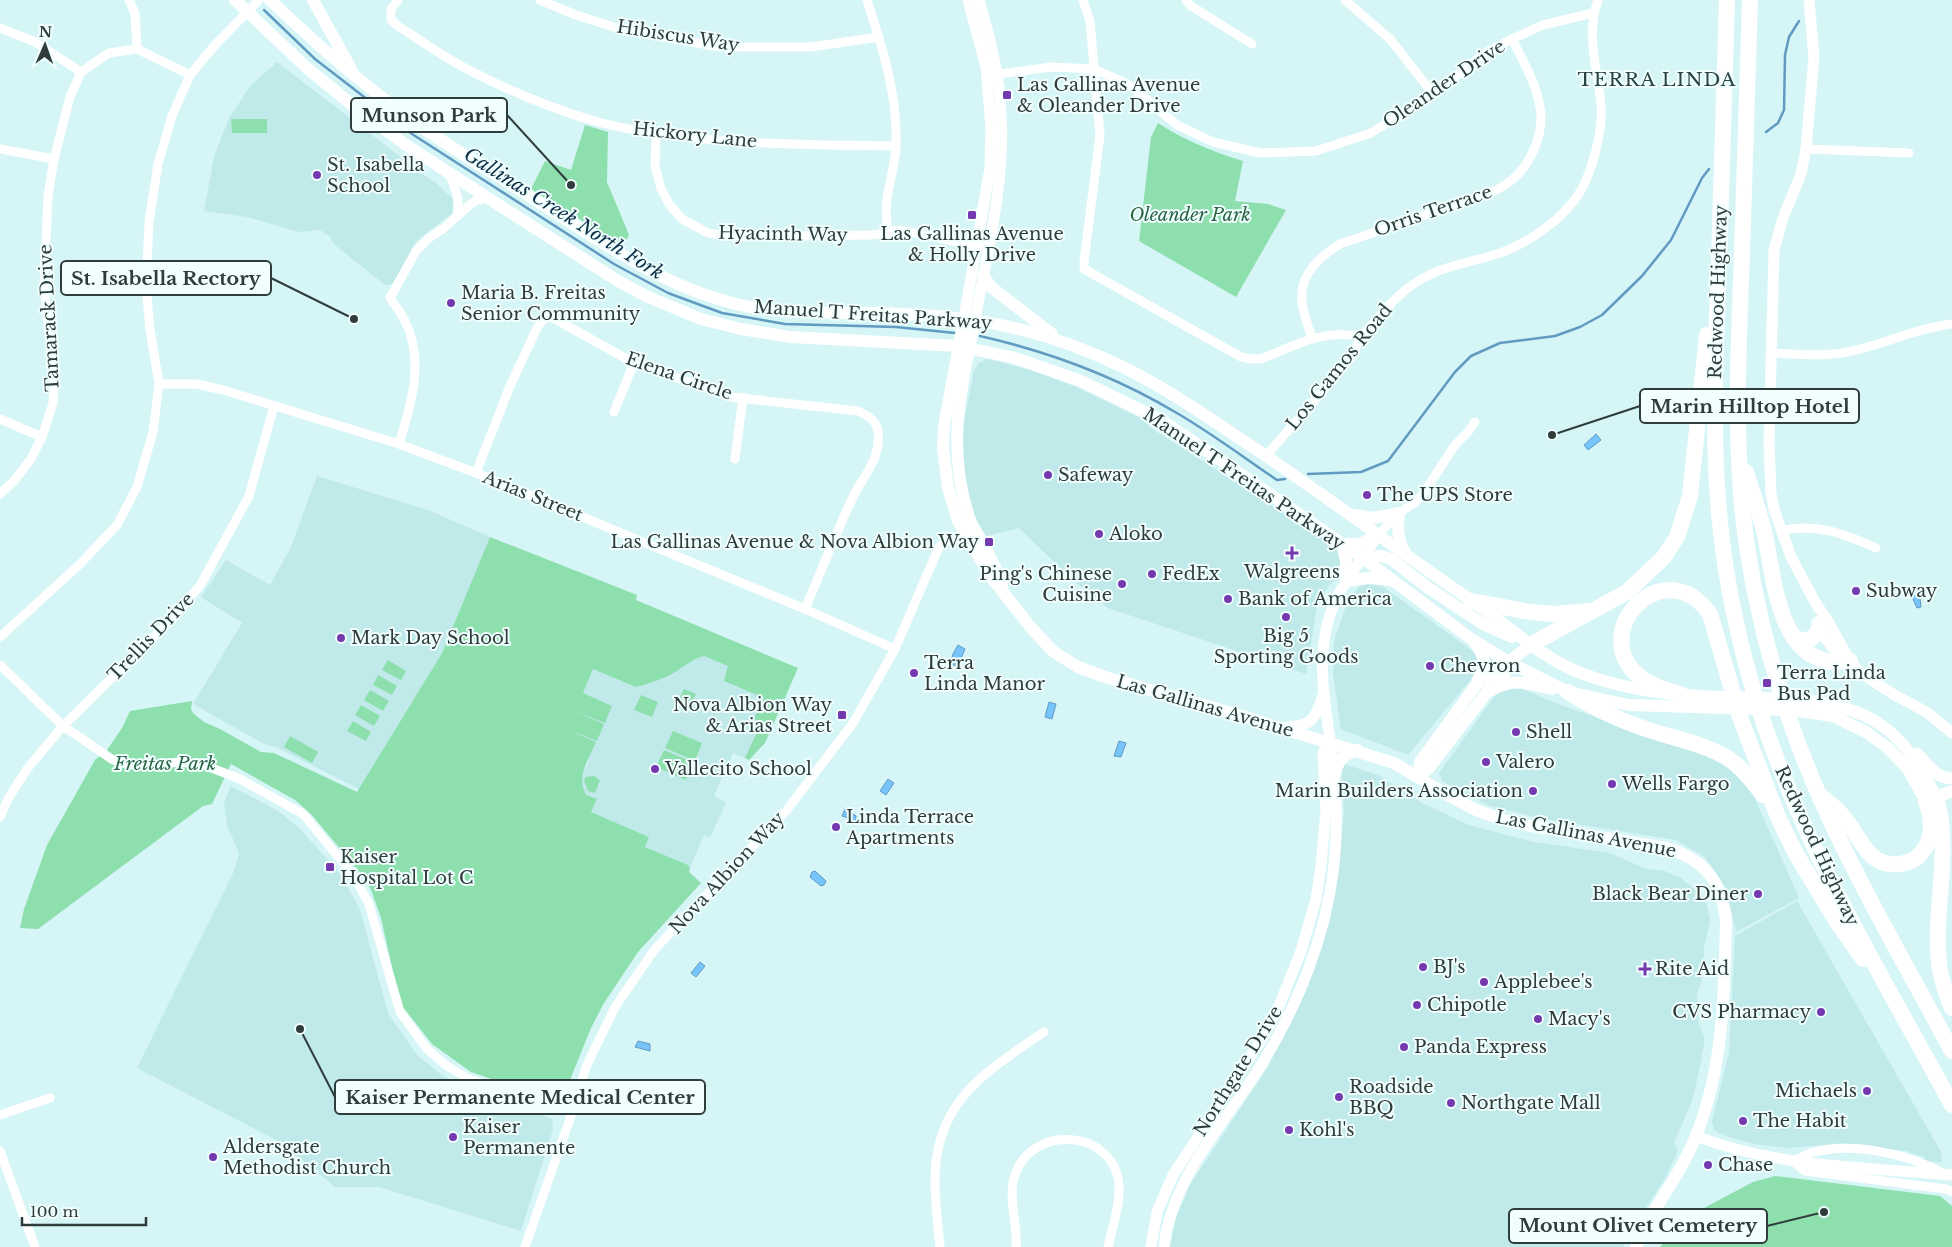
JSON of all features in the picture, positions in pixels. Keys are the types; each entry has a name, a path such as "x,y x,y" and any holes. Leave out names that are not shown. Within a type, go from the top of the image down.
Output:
{"highway":[{"name":"Redwood Highway","path":"1727,0 1714,398 1717,485 1726,571 1740,640 1764,724 1795,805 1832,884 1952,1105"},
{"name":"Redwood Highway","path":"1750,0 1738,371 1738,447 1745,532 1762,624 1785,706 1816,791 1855,870 1952,1051"},
{"path":"1748,75 1762,0"},
{"path":"1530,645 1622,596 1646,576 1664,557 1683,522 1692,483 1698,412 1719,234"},
{"path":"1738,447 1764,530 1783,616 1794,638 1802,648 1813,656 1831,662 1850,661"},
{"path":"1682,695 1654,685 1639,677 1630,666 1622,648 1622,636 1628,615 1641,600 1658,592 1674,590 1691,596 1704,605 1710,614 1740,717 1778,818 1796,854 1837,922 1907,1022"},
{"path":"1471,601 1545,613 1593,611"},
{"path":"1794,638 1801,640 1812,639 1818,634 1819,624"},
{"path":"1568,692 1596,709 1642,728 1703,746 1730,759 1750,777 1778,818"},
{"path":"1816,791 1843,816 1867,853 1876,859 1891,864 1914,860 1926,847 1930,839 1932,826 1931,799"},
{"path":"1931,799 1942,816 1946,843 1938,956 1942,982 1952,1008"}],"main road":[{"name":"Manuel T Freitas Parkway","path":"235,0 307,68 362,113 449,173 640,293 701,319 741,330 790,337 967,333 1007,325 1060,340 1126,369 1171,393 1301,480 1530,645 1571,670 1638,690 1682,695 1718,702"},
{"name":"Manuel T Freitas Parkway","path":"270,0 324,50 420,126 656,276 707,296 747,306 793,313 901,314 967,333 1015,358 1051,369 1118,398 1163,421 1363,558 1470,638 1509,662 1568,692 1629,705 1795,700 1823,708 1858,727 1888,748 1907,768 1931,799"},
{"path":"312,0 355,76"},
{"path":"983,275 991,287 1060,340"},
{"name":"Las Gallinas Avenue","path":"967,333 956,447 958,475 969,519 969,531"},
{"name":"Las Gallinas Avenue","path":"967,333 947,408 943,448 948,488 958,521 969,531 996,568 1004,593 1032,629 1054,652 1078,667 1108,678 1358,750 1394,763 1458,801 1503,820 1667,848 1684,853 1701,864 1713,877 1725,906 1726,921 1723,1015 1714,1080 1696,1136 1673,1183 1643,1231"},
{"path":"943,448 956,447"},
{"path":"1350,515 1374,518 1399,514 1398,534 1406,555"},
{"path":"1378,535 1360,544 1342,544 1346,561 1346,582 1368,578 1391,580"},
{"path":"1363,558 1381,556 1391,559 1427,587 1483,624 1530,645 1509,662 1495,666 1476,684"},
{"path":"1418,776 1420,762 1483,672 1485,662 1482,653 1470,638"},
{"path":"1418,776 1429,768 1505,672 1509,662"},
{"path":"1488,692 1506,683 1513,682 1568,692"},
{"name":"Manuel T Freitas Parkway","path":"1823,708 1845,708 1861,714 1877,722 1899,740 1921,770 1931,799"},
{"path":"1899,740 1937,774 1944,778 1952,778"},
{"path":"1334,773 1346,754 1358,750"},
{"path":"1931,799 1952,790"},
{"path":"1629,1247 1632,1240 1643,1231"},
{"path":"1636,1247 1643,1231"}],"street":[{"path":"129,0 135,13 137,49"},
{"path":"0,637 79,564 117,525 137,487 153,432 159,384 150,329 146,286 149,222 158,164 172,116 190,75 215,44 259,0"},
{"name":"Hickory Lane","path":"398,0 391,9 391,20 465,68 546,105 601,123 656,135 774,143 896,146"},
{"name":"Hibiscus Way","path":"540,0 576,15 623,30 720,47 811,47 879,37"},
{"path":"867,0 879,37 892,91 896,146 885,209 889,232"},
{"name":"Las Gallinas Avenue","path":"968,0 992,75"},
{"name":"Las Gallinas Avenue","path":"967,333 983,275 983,248 990,168 992,75 979,0"},
{"path":"1083,0 1090,21 1100,135 1084,269 1241,356 1251,359 1261,359 1328,334 1345,334 1360,338"},
{"path":"1186,0 1191,6 1252,44"},
{"path":"1345,0 1392,40 1433,94"},
{"name":"Los Gamos Road","path":"1266,456 1352,357 1360,338 1389,304 1406,288 1430,275 1455,265 1501,253 1531,238 1555,220 1580,192 1595,156 1600,131 1601,105 1592,47 1593,13 1598,0"},
{"path":"1809,0 1814,57 1806,149 1801,174 1782,218 1774,250 1768,444 1771,493 1774,509 1791,557 1850,661 1862,674 1928,713 1952,733"},
{"name":"Oleander Drive","path":"992,75 1052,67 1094,69 1128,84 1177,125 1213,142 1260,153 1316,151 1371,133 1433,94 1485,53 1512,39 1543,26 1593,13"},
{"path":"0,28 35,42 81,72 109,53 137,49 190,75"},
{"name":"Orris Terrace","path":"1312,340 1302,302 1303,287 1308,273 1324,254 1340,244 1487,194 1505,185 1518,174 1533,152 1541,109 1532,81 1512,39"},
{"name":"Tamarack Drive","path":"0,494 14,481 31,459 42,437 52,403 54,380 44,286 48,205 54,159 70,97 81,72"},
{"name":"Hyacinth Way","path":"656,135 655,165 661,189 669,204 682,218 708,233 736,237 756,237 872,235 900,230 983,248"},
{"path":"0,148 54,159"},
{"path":"1806,149 1909,153"},
{"path":"449,173 459,196 460,205 457,216"},
{"path":"398,444 412,404 414,361 412,340 405,321 390,298 416,251 429,238 444,228 474,202 488,198"},
{"name":"Las Gallinas Avenue","path":"967,333 983,248"},
{"name":"Elena Circle","path":"476,473 510,386 538,328 544,319 548,317 555,319 634,363 731,397 858,411 872,417 878,427 879,442 876,454 852,498 805,609"},
{"path":"1770,353 1829,354 1847,352 1935,326 1952,324"},
{"path":"614,412 634,363"},
{"name":"Arias Street","path":"159,384 196,384 222,390 398,444 476,473 805,609 895,649"},
{"path":"735,459 743,398"},
{"name":"Trellis Drive","path":"0,817 8,799 27,768 63,726 173,618 201,584 248,496 274,406"},
{"path":"0,419 42,437"},
{"name":"Northgate Drive","path":"1164,1247 1170,1216 1184,1182 1262,1063 1291,1011 1314,956 1328,903 1334,858 1336,822 1334,773 1329,742 1322,659 1329,616 1346,582 1378,535 1399,514 1424,494 1456,445 1475,422"},
{"path":"1781,531 1811,527 1846,534 1876,548"},
{"name":"Nova Albion Way","path":"526,1247 589,1060 615,1007 656,949 786,811 853,723 895,649 939,547 969,531"},
{"path":"1816,604 1819,624 1830,644 1839,655 1850,661"},
{"path":"0,665 63,726 113,760 145,766 179,762 212,767 240,779 303,814 354,876 369,904 400,1012 427,1049 446,1066 469,1079 572,1113"},
{"path":"1280,728 1306,725 1311,721 1317,713 1325,690"},
{"name":"Northgate Drive","path":"1151,1247 1157,1212 1173,1175 1251,1056 1279,1006 1301,951 1316,899 1321,866 1326,810 1323,753 1329,742"},
{"path":"1316,899 1328,903"},
{"path":"940,1247 935,1182 938,1153 946,1125 971,1086 996,1064 1044,1032"},
{"path":"0,1115 50,1098"},
{"path":"1696,1136 1745,1153 1793,1161 1952,1177"},
{"path":"1016,1247 1013,1195 1014,1182 1018,1170 1024,1159 1034,1149 1047,1142 1061,1138 1076,1139 1088,1143 1101,1151 1109,1160 1116,1173 1119,1186 1118,1200 1108,1247"},
{"path":"1793,1161 1811,1153 1833,1150 1881,1151 1928,1166 1952,1177"},
{"path":"0,1151 35,1247"},
{"path":"1793,1161 1805,1171 1946,1189 1952,1192"},
{"path":"1910,1184 1921,1178 1928,1166"}],"shaded area":[{"name":"St. Isabella School","path":"277,62 402,158 412,168 435,182 453,199 452,213 415,242 396,284 385,285 336,246 329,236 320,230 299,232 247,217 204,211 214,157 228,120 251,85"},
{"path":"988,359 1031,370 1076,387 1138,417 1154,430 1319,536 1339,552 1342,571 1337,579 1329,585 1317,607 1306,674 1108,608 1074,581 1019,528 986,536 975,518 964,487 961,436 974,371 979,363"},
{"name":"Mark Day School","path":"317,476 428,510 490,537 442,653 359,789 276,747 264,744 193,704 242,623 201,597 226,560 270,585 291,547"},
{"path":"1369,582 1382,586 1474,652 1479,662 1477,672 1408,755 1341,729 1333,673 1334,641 1347,603 1359,586"},
{"name":"Vallecito School","path":"704,656 729,666 724,681 764,698 755,719 761,722 745,758 733,753 714,796 726,802 710,838 704,835 690,868 688,865 645,847 649,837 591,812 581,779 589,760 559,747 593,668 636,687 676,671"},
{"path":"1518,687 1558,704 1723,762 1753,794 1799,898 1736,932 1726,888 1705,857 1676,840 1544,819 1490,806 1442,781 1439,773 1497,693"},
{"path":"1344,764 1378,775 1424,804 1469,825 1534,842 1609,853 1647,869 1665,871 1681,878 1705,898 1710,921 1704,948 1703,975 1697,995 1699,1024 1704,1037 1698,1076 1691,1104 1674,1142 1678,1151 1665,1178 1623,1247 1170,1247 1176,1218 1190,1185 1268,1067 1286,1029 1339,866 1344,810 1342,770"},
{"path":"231,786 280,812 300,829 342,876 360,910 388,1013 417,1055 444,1077 552,1119 553,1129 521,1231 379,1187 335,1187 282,1143 137,1068 234,871 239,853 227,825 224,803"},
{"path":"1797,901 1941,1152 1942,1162 1924,1161 1924,1157 1906,1151 1844,1145 1844,1143 1789,1148 1754,1144 1726,1136 1714,1130 1712,1121 1729,1053 1735,936"}],"green space":[{"path":"231,119 267,119 267,133 232,133"},
{"name":"Oleander Park","path":"1158,123 1199,145 1243,161 1235,201 1268,204 1286,210 1236,297 1139,241 1151,137"},
{"path":"585,125 608,132 607,182 629,235 623,246 531,189 545,161 571,170"},
{"name":"Freitas Park","path":"490,537 637,595 636,600 798,668 765,743 749,760 745,758 761,723 754,719 764,698 724,681 728,666 704,656 693,660 667,676 636,687 593,669 583,693 612,706 605,723 575,711 604,724 597,741 567,729 596,742 584,768 582,782 586,795 597,799 591,812 649,837 645,847 688,865 690,868 689,872 701,883 638,952 604,1003 591,1028 566,1090 555,1096 542,1096 471,1072 432,1044 403,1007 395,981 381,918 371,890 362,875 311,814 295,800 231,764 212,804 203,806 38,929 20,928 24,909 47,845 95,760 107,750 122,728 130,711 192,701 191,709 193,713 204,722 261,752 274,753 357,792 442,653"},
{"path":"388,660 406,671 401,680 382,670"},
{"path":"378,675 397,686 392,695 373,685"},
{"path":"684,689 696,694 690,706 678,701"},
{"path":"370,690 389,701 383,711 364,700"},
{"path":"641,695 658,702 652,717 634,710"},
{"path":"361,705 380,716 374,726 355,715"},
{"path":"353,721 371,732 366,741 347,731"},
{"path":"673,731 702,743 695,761 665,748"},
{"path":"290,736 318,752 312,763 284,747"},
{"path":"664,750 693,762 686,780 656,767"},
{"path":"594,776 600,780 595,793 588,791 584,780 586,777"},
{"path":"1775,1176 1940,1196 1952,1206 1952,1247 1660,1247 1687,1217 1753,1182"}],"water":[{"path":"1596,434 1601,440 1588,450 1584,445"},
{"path":"1919,591 1922,598 1920,599 1921,607 1917,608 1911,595"},
{"path":"958,645 965,649 958,666 950,664"},
{"path":"1049,702 1056,704 1052,719 1045,717"},
{"path":"1119,741 1126,743 1121,757 1114,756"},
{"path":"888,779 894,783 886,795 880,791"},
{"path":"845,809 856,816 856,824 851,824 851,819 842,816"},
{"path":"815,871 826,881 824,885 821,886 810,877 812,872"},
{"path":"700,962 705,966 696,977 691,973"},
{"path":"638,1041 650,1044 650,1051 635,1047"}],"waterway":[{"name":"Gallinas Creek North Fork","path":"264,10 315,59 412,134 614,264 668,293 722,313 785,324 896,327 955,333"},
{"name":"Gallinas Creek North Fork","path":"1766,132 1778,123 1784,110 1785,55 1789,37 1799,21"},
{"name":"Gallinas Creek North Fork","path":"1308,474 1361,472 1388,461 1455,372 1471,356 1500,343 1555,336 1580,327 1602,315 1642,276 1671,240 1702,178 1709,169"},
{"name":"Gallinas Creek North Fork","path":"980,336 1031,349 1105,376 1152,399 1188,420 1277,480 1285,479"}],"place":[{"name":"Las Gallinas Avenue & Oleander Drive","path":"1007,95"},
{"name":"St. Isabella School","path":"317,175"},
{"name":"Munson Park","path":"571,185"},
{"name":"Las Gallinas Avenue & Holly Drive","path":"972,215"},
{"name":"Maria B. Freitas Senior Community","path":"451,303"},
{"name":"St. Isabella Rectory","path":"354,319"},
{"name":"Marin Hilltop Hotel","path":"1552,435"},
{"name":"Safeway","path":"1048,475"},
{"name":"The UPS Store","path":"1367,495"},
{"name":"Aloko","path":"1099,534"},
{"name":"Las Gallinas Avenue & Nova Albion Way","path":"989,542"},
{"name":"Walgreens","path":"1292,553"},
{"name":"FedEx","path":"1152,574"},
{"name":"Ping's Chinese Cuisine","path":"1122,584"},
{"name":"Subway","path":"1856,591"},
{"name":"Bank of America","path":"1228,599"},
{"name":"Big 5 Sporting Goods","path":"1286,617"},
{"name":"Mark Day School","path":"341,638"},
{"name":"Chevron","path":"1430,666"},
{"name":"Terra Linda Manor","path":"914,673"},
{"name":"Terra Linda Bus Pad","path":"1767,683"},
{"name":"Nova Albion Way & Arias Street","path":"842,715"},
{"name":"Shell","path":"1516,732"},
{"name":"Valero","path":"1486,762"},
{"name":"Vallecito School","path":"655,769"},
{"name":"Wells Fargo","path":"1612,784"},
{"name":"Marin Builders Association","path":"1533,791"},
{"name":"Linda Terrace Apartments","path":"836,827"},
{"name":"Kaiser Hospital Lot C","path":"330,867"},
{"name":"Black Bear Diner","path":"1758,894"},
{"name":"BJ's","path":"1423,967"},
{"name":"Rite Aid","path":"1645,969"},
{"name":"Applebee's","path":"1484,982"},
{"name":"Chipotle","path":"1417,1005"},
{"name":"CVS Pharmacy","path":"1821,1012"},
{"name":"Macy's","path":"1538,1019"},
{"name":"Kaiser Permanente Medical Center","path":"300,1029"},
{"name":"Panda Express","path":"1404,1047"},
{"name":"Michaels","path":"1867,1091"},
{"name":"Roadside BBQ","path":"1339,1097"},
{"name":"Northgate Mall","path":"1451,1103"},
{"name":"The Habit","path":"1743,1121"},
{"name":"Kohl's","path":"1289,1130"},
{"name":"Kaiser Permanente","path":"453,1137"},
{"name":"Aldersgate Methodist Church","path":"213,1157"},
{"name":"Chase","path":"1708,1165"},
{"name":"Mount Olivet Cemetery","path":"1824,1212"}],"district":[{"name":"TERRA LINDA","path":"1657,79"}]}
